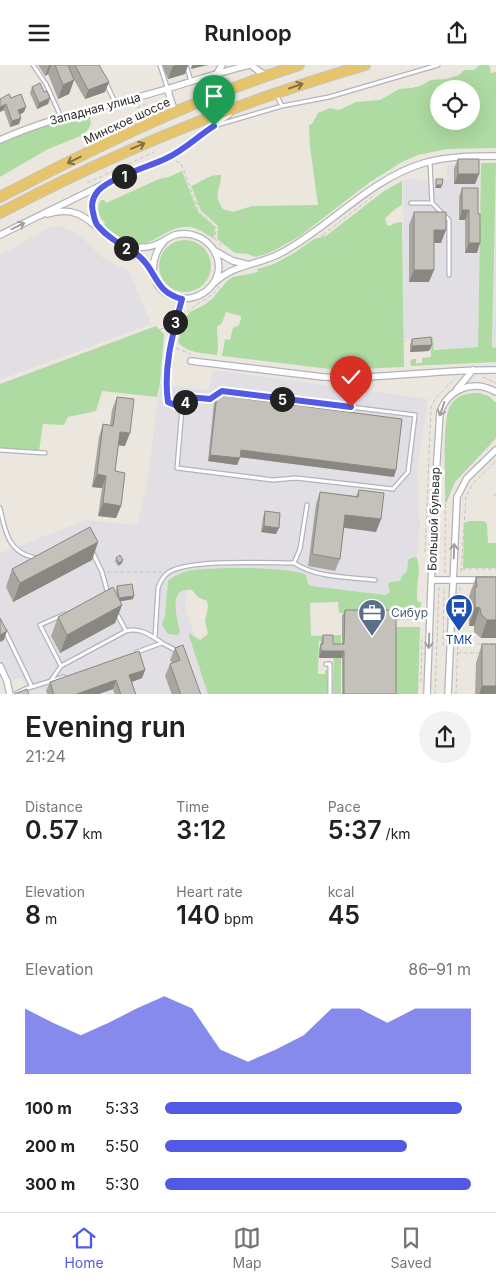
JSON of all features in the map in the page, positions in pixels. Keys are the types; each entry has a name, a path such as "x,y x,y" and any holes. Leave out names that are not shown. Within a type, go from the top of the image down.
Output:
{"highway":[{"name":"Минское шоссе","path":"0,197 103,145 175,113 297,65"},
{"path":"0,213 100,163 173,131 240,105 365,65"}],"street":[{"path":"206,100 210,85 222,65"},
{"name":"Западная улица","path":"0,140 24,129 61,117 250,65"},
{"path":"250,65 260,72 270,75"},
{"path":"167,88 175,113"},
{"path":"0,235 85,193 168,157 214,126 240,105"},
{"path":"165,240 158,248 153,261 153,272 156,280 162,289 171,296 182,299 191,298 208,290 214,283 233,269 270,259 315,233 382,182 402,172 430,162 455,157 496,156"},
{"path":"96,225 92,206 94,199 98,191 110,183"},
{"path":"35,217 59,210 78,213 116,242 139,256 153,272"},
{"path":"124,247 147,247 175,235 191,235 206,241 213,249 233,261 250,264"},
{"path":"213,249 218,266 214,283"},
{"path":"170,346 173,327 182,299"},
{"path":"191,358 323,377 344,378 473,369 496,370"},
{"name":"Большой бульвар","path":"427,694 440,412 444,402 455,392 473,369"},
{"path":"455,392 460,388 472,386 496,392"},
{"name":"Большой бульвар","path":"448,694 457,497 467,478 496,450"},
{"path":"432,580 496,580"},
{"path":"0,666 12,694"}],"lane":[{"path":"32,65 46,84 61,117"},
{"path":"160,65 167,88"},
{"path":"186,65 191,81"},
{"path":"214,126 282,105 329,97 438,65"},
{"path":"104,78 115,102"},
{"path":"276,93 282,105"},
{"path":"430,162 432,203 449,220 449,275"},
{"path":"411,203 432,203"},
{"path":"170,346 165,385 168,402 182,408"},
{"path":"222,391 415,415 408,472 393,489 296,478 273,480 177,468 182,408 188,397 210,399 222,391"},
{"path":"0,450 45,453"},
{"path":"294,563 300,549 307,505"},
{"path":"0,508 4,526 13,547 30,557 36,559 40,557"},
{"path":"91,549 102,572 108,595 100,599"},
{"path":"155,638 158,588 163,577 168,572 190,565 294,563 316,573 375,580"},
{"path":"116,612 126,631"},
{"path":"61,666 40,625 66,614"},
{"path":"3,625 32,687"},
{"path":"50,682 61,666 133,629 155,638 179,652"},
{"path":"134,653 162,643"},
{"path":"326,664 330,664 330,694"},
{"path":"14,694 69,675"}],"path":[{"path":"141,112 139,113 137,108 146,104 142,96"},
{"path":"87,183 154,152"},
{"path":"175,160 180,163 199,211 216,227 215,239 225,250"},
{"path":"322,235 378,193"},
{"path":"196,203 220,215 288,220 322,235 372,287 399,323 403,339 406,342"},
{"path":"0,385 168,327"},
{"path":"170,346 191,358"},
{"path":"480,393 490,397 496,403"},
{"path":"445,573 446,429"},
{"path":"461,573 466,496 475,481 496,461"},
{"path":"440,569 449,569"},
{"path":"461,569 496,569"},
{"path":"102,572 168,572"},
{"path":"435,694 439,585"},
{"path":"443,653 444,585"},
{"path":"456,694 460,587"},
{"path":"439,591 448,591"},
{"path":"458,644 496,644"},
{"path":"457,653 486,653"}],"shaded area":[{"path":"480,164 478,347 435,349 433,337 404,339 403,179 447,180 447,165"},
{"path":"496,200 496,347 493,347"},
{"path":"59,226 79,234 103,258 129,271 151,324 0,380 0,255 48,228"},
{"path":"213,370 428,399 417,472 420,526 413,601 188,572 185,607 214,694 29,694 22,678 13,680 0,659 0,553 87,520 137,525 148,478 160,384 206,390 210,387"}],"green space":[{"path":"480,65 489,65 491,73 496,72 496,148 447,149 418,155 402,162 370,182 300,236 263,255 255,257 248,254 235,253 217,239 218,226 201,211 191,186 209,177 221,175 218,199 223,209 233,212 252,206 318,205 309,125 312,124 318,113 330,108 339,110 356,102 380,100 399,89 412,88 430,81 430,130 480,130 480,80 431,80 447,79 459,75 464,70 474,70"},
{"path":"85,114 90,117 91,123 83,135 48,149 0,177 0,143 27,131"},
{"path":"481,163 496,163 492,347 496,348 496,362 411,366 410,361 412,359 416,359 416,363 422,363 422,358 431,357 430,337 433,337 434,350 478,347"},
{"path":"182,171 198,212 215,227 214,239 202,231 189,227 180,227 150,242 135,243 122,239 104,225 105,223 98,209 101,200 104,200 106,203 159,179"},
{"path":"402,181 402,205 385,219 387,225 390,226 402,222 404,367 338,370 222,356 225,339 230,340 233,328 239,325 241,319 241,316 226,312 222,323 217,327 217,355 191,350 178,342 185,318 190,312 212,299 227,281 233,277 258,272 257,269 274,264 314,239 326,236 384,191"},
{"path":"180,240 190,240 204,247 211,261 211,271 204,285 190,292 180,292 170,288 163,281 159,271 159,261 163,251 170,244"},
{"path":"156,326 164,334 157,397 102,391 96,411 68,417 64,425 43,424 39,451 0,448 0,384"},
{"path":"480,393 490,397 496,403 496,438 455,482 446,503 445,453 447,413 453,402 459,397"},
{"path":"484,521 487,524 488,543 496,543 496,568 463,568 464,523"},
{"path":"416,557 419,566 417,597 418,602 421,602 420,620 396,620 395,612 339,613 338,602 310,603 311,636 341,635 341,694 333,694 334,641 319,641 318,674 325,674 325,670 327,670 328,694 208,694 189,636 189,633 200,640 208,634 205,621 208,607 207,601 198,597 192,590 184,590 176,598 176,612 180,632 178,635 168,634 162,625 165,615 168,581 186,572 230,568 284,570 306,575 308,584 311,586 385,595 390,592 388,585 390,582 400,581 407,571 410,558"},
{"path":"396,627 420,627 418,694 396,694"}],"building":[{"path":"55,65 68,65 74,80 63,85"},
{"path":"75,65 99,65 109,82 88,90"},
{"path":"40,83 44,92 47,91 50,98 39,103 32,87"},
{"path":"9,94 11,98 21,94 26,107 18,110 21,118 12,121 6,104 0,107 0,99"},
{"path":"458,159 479,159 479,174 458,174"},
{"path":"436,179 443,179 442,185 436,185"},
{"path":"462,188 478,188 480,243 469,243 469,210 462,210"},
{"path":"414,212 446,212 446,230 434,230 434,270 414,270"},
{"path":"431,337 432,345 412,346 412,339"},
{"path":"217,395 402,419 396,470 241,450 240,458 210,455"},
{"path":"117,397 134,399 130,433 120,432 115,471 125,473 121,506 103,503 106,476 97,474 103,424 113,426"},
{"path":"359,490 384,493 381,519 345,515 340,559 312,554 320,492 358,497"},
{"path":"265,511 280,513 279,528 264,526"},
{"path":"90,527 98,542 20,583 12,569"},
{"path":"120,555 123,560 119,563 116,558"},
{"path":"476,577 496,577 496,620 487,620 481,614 480,608 475,607"},
{"path":"132,584 134,596 119,598 117,586"},
{"path":"113,587 122,605 67,635 58,617"},
{"path":"345,610 396,610 396,694 344,694 344,651 321,651 321,644 323,644 323,635 333,635 333,644 344,644"},
{"path":"0,618 7,631 0,635"},
{"path":"482,644 496,644 496,686 482,686"},
{"path":"183,645 201,694 181,694 170,664 180,660 175,648"},
{"path":"139,651 145,670 129,675 136,694 121,694 116,680 77,694 54,694 50,682"},
{"path":"27,689 29,694 14,694"}],"place":[{"name":"ТМК","path":"459,632"},
{"name":"Сибур","path":"372,637"}],"route":[{"path":"214,126 179,151 110,183 98,191 92,206 96,225 116,242 143,260 153,272 162,289 171,296 182,299 173,327 170,346 165,385 168,402 182,408 188,397 210,399 222,391 351,407"}]}
